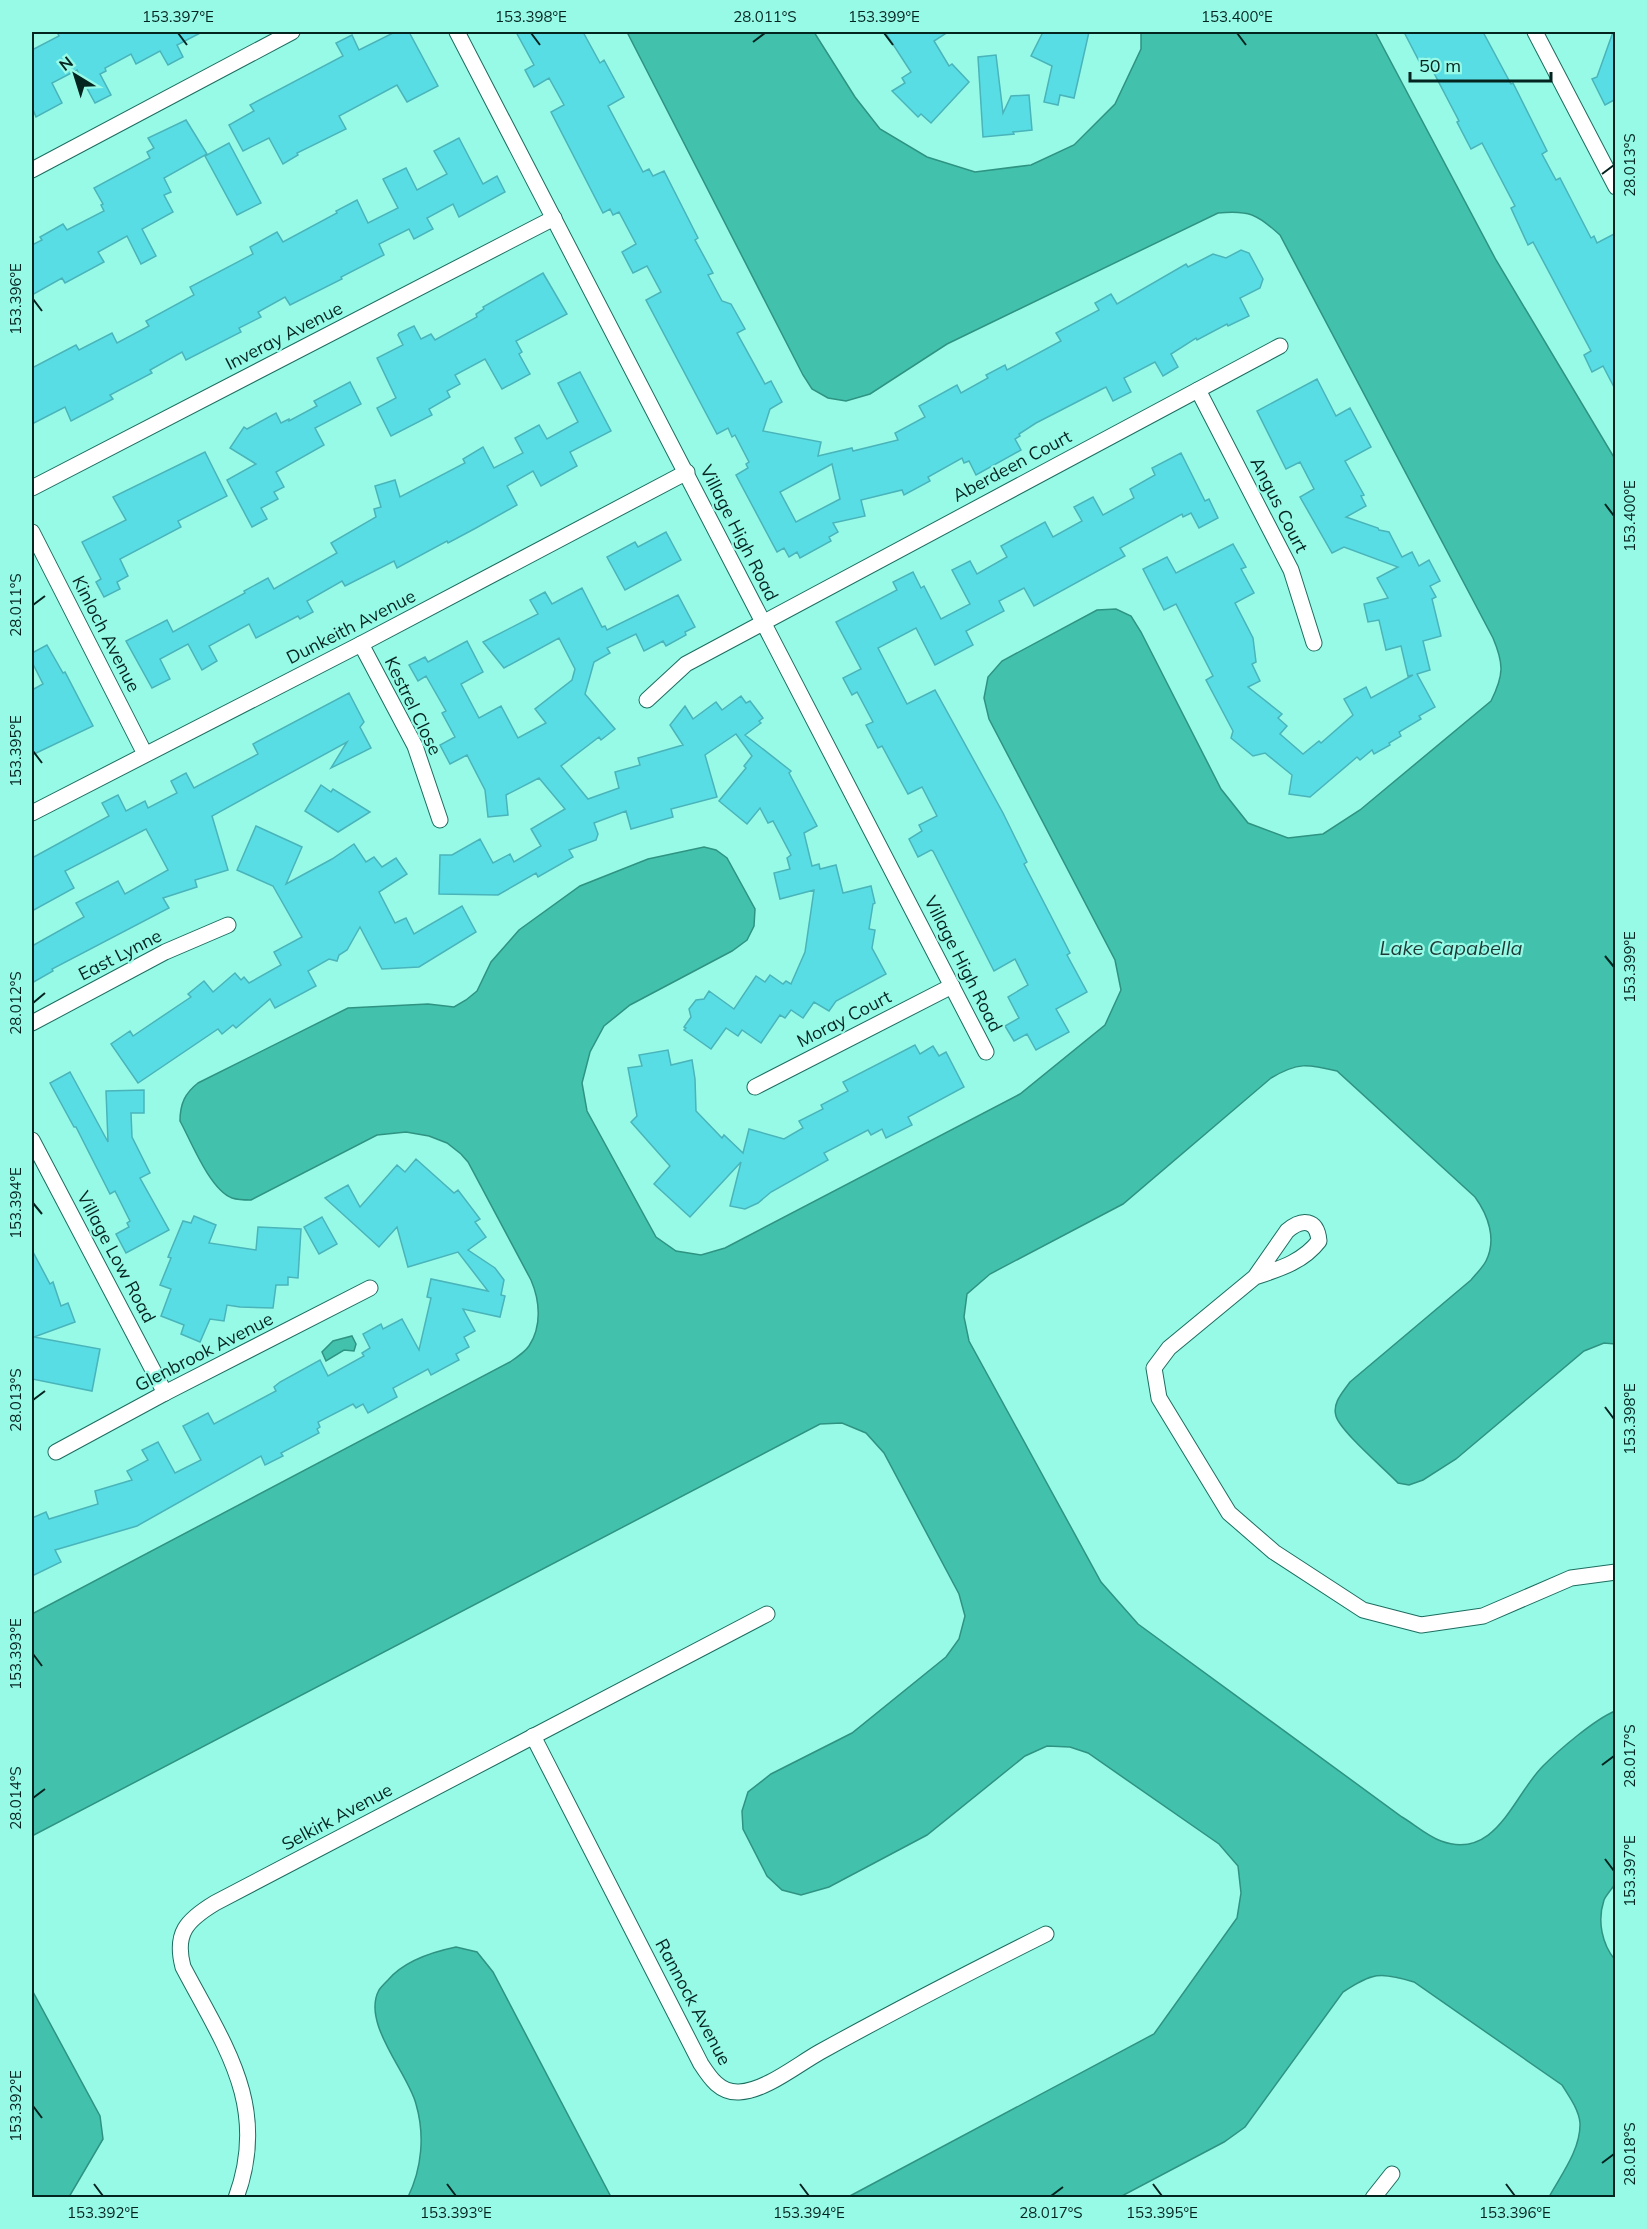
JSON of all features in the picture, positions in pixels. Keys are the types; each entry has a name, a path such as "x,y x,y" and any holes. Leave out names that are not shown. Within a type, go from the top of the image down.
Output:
{"street":[{"path":"32,170 292,32"},
{"name":"Village High Road","path":"457,32 986,1052"},
{"path":"1535,32 1614,180"},
{"name":"Inveray Avenue","path":"32,488 554,218"},
{"name":"Aberdeen Court","path":"647,700 686,664 1280,346"},
{"name":"Angus Court","path":"1198,390 1291,570 1314,643"},
{"name":"Dunkeith Avenue","path":"32,813 361,644 687,472"},
{"name":"Kinloch Avenue","path":"32,532 145,754"},
{"name":"Kestrel Close","path":"361,644 415,746 440,820"},
{"name":"East Lynne","path":"32,1023 165,952 228,925"},
{"name":"Moray Court","path":"755,1087 952,986"},
{"name":"Village Low Road","path":"32,1140 165,1393"},
{"path":"1255,1277 1169,1348 1154,1368 1159,1398 1229,1513 1274,1552 1363,1610 1421,1625 1483,1617 1571,1578 1616,1572"},
{"name":"Glenbrook Avenue","path":"56,1452 165,1393 370,1288"},
{"name":"Selkirk Avenue","path":"236,2198 243,2181 248,2153 249,2128 246,2099 228,2052 183,1967 179,1954 184,1928 202,1911 215,1903 767,1614"},
{"name":"Rannock Avenue","path":"533,1736 701,2064 719,2087 729,2091 753,2090 1046,1934"},
{"path":"1373,2198 1392,2174"}],"water":[{"name":"Lake Capabella","path":"627,32 814,32 855,97 880,129 927,157 975,172 1031,165 1074,145 1115,104 1141,49 1141,32 1375,32 1496,260 1615,459 1615,1344 1604,1343 1584,1351 1456,1459 1423,1480 1409,1485 1398,1483 1339,1423 1335,1411 1337,1402 1350,1382 1471,1280 1485,1263 1491,1236 1487,1219 1475,1197 1337,1071 1310,1066 1288,1069 1271,1078 1123,1204 990,1274 967,1294 964,1317 969,1341 1101,1582 1138,1624 1431,1836 1441,1841 1460,1845 1476,1842 1490,1834 1543,1766 1587,1728 1615,1711 1615,1884 1604,1900 1601,1924 1604,1940 1615,1960 1615,2197 1549,2197 1574,2152 1579,2133 1578,2113 1562,2085 1414,1982 1384,1975 1369,1978 1343,1992 1245,2127 1224,2142 1120,2197 848,2197 1154,2034 1237,1918 1241,1893 1238,1866 1219,1844 1088,1753 1070,1747 1047,1746 1025,1756 927,1835 829,1887 801,1895 782,1890 767,1876 743,1829 742,1811 748,1792 771,1774 852,1733 946,1657 959,1639 965,1616 959,1594 884,1453 866,1433 842,1423 820,1424 32,1836 32,1614 510,1362 527,1348 538,1322 538,1305 531,1280 468,1162 447,1143 429,1136 406,1132 377,1135 251,1200 234,1199 224,1193 209,1175 180,1121 184,1099 198,1083 348,1008 428,1004 454,1007 477,991 491,962 519,930 580,886 648,859 704,847 716,850 727,858 755,909 754,926 747,940 732,951 630,1005 604,1026 590,1052 582,1083 587,1111 656,1237 676,1251 701,1255 725,1248 1020,1094 1105,1025 1121,990 1115,960 989,719 984,698 988,677 1002,661 1097,610 1116,609 1131,616 1221,789 1248,823 1288,838 1323,834 1360,810 1491,701 1498,684 1501,663 1493,638 1280,235 1265,222 1245,213 1218,213 947,344 870,394 846,401 828,398 812,389 803,375"},
{"path":"352,1336 356,1344 354,1351 344,1350 326,1361 322,1352 333,1341"},
{"path":"456,1947 477,1952 493,1972 611,2197 408,2197 413,2186 421,2151 419,2116 411,2092 381,2032 376,2017 375,2003 380,1989 402,1968 428,1955"},
{"path":"32,1990 100,2116 103,2139 69,2197 32,2197"}],"building":[{"path":"57,32 202,32 177,45 183,57 168,65 160,51 136,64 131,54 105,68 106,71 100,74 111,95 95,103 77,70 52,83 62,103 36,117 32,107 32,50 59,36"},
{"path":"395,32 409,32 438,86 407,102 397,85 339,116 346,129 297,153 298,155 283,164 269,138 243,151 229,125 254,111 250,105 343,56 336,43 352,35 359,50"},
{"path":"516,32 583,32 600,63 604,60 624,97 608,106 643,172 649,169 653,176 664,171 698,238 695,240 713,273 708,275 722,301 731,304 745,329 737,333 765,384 771,381 782,402 770,409 763,431 821,442 818,456 852,448 853,451 898,440 895,433 925,417 919,406 957,385 961,393 988,378 986,375 1005,365 1007,370 1061,341 1056,333 1099,310 1095,303 1111,294 1117,304 1186,264 1188,267 1213,254 1226,258 1241,250 1249,253 1263,279 1260,288 1240,298 1249,316 1228,326 1227,324 1197,340 1196,338 1171,354 1178,367 1163,376 1155,362 1124,378 1131,392 1113,401 1106,387 1036,423 1015,439 1021,450 976,475 969,461 964,463 962,458 928,477 930,481 904,495 902,490 861,500 865,516 833,523 838,532 829,537 831,541 800,558 797,552 789,557 784,548 777,552 736,475 748,468 746,464 749,462 735,435 732,437 728,428 717,434 646,300 661,292 647,266 633,273 622,252 636,244 619,212 613,215 610,209 603,213 551,112 564,105 549,78 534,87 525,70 534,65","holes":["832,464 840,499 796,522 780,492"]},
{"path":"885,32 948,32 934,41 949,66 952,64 969,82 931,123 921,114 918,117 892,91 905,83 902,78 911,72"},
{"path":"1043,32 1089,32 1074,98 1060,95 1058,105 1044,102 1052,66 1031,56"},
{"path":"1404,32 1483,32 1511,84 1513,83 1547,151 1542,154 1556,180 1560,178 1591,238 1594,236 1597,243 1616,233 1616,391 1603,366 1592,372 1584,355 1591,351 1533,242 1528,245 1511,208 1515,206 1482,143 1471,149 1426,58 1419,61"},
{"path":"1613,32 1616,32 1616,99 1605,105 1592,79 1597,77"},
{"path":"996,55 1003,113 1011,96 1029,95 1032,130 983,137 978,57"},
{"path":"186,120 207,154 164,178 171,192 164,195 173,212 142,229 156,256 141,264 127,236 98,252 104,262 65,283 62,278 32,295 32,245 42,240 40,237 63,224 67,230 104,211 101,205 103,204 94,188 150,158 147,152 154,148 148,138"},
{"path":"459,138 483,184 497,176 505,192 459,217 453,204 427,218 433,229 414,239 409,229 379,244 384,255 290,305 285,297 258,312 261,317 239,328 241,332 186,360 182,352 150,370 152,373 110,395 113,399 71,421 65,407 32,424 32,368 76,345 79,350 112,333 117,343 149,326 146,321 194,295 190,287 253,254 250,247 277,232 283,242 357,200 368,223 398,208 383,179 406,168 417,190 447,174 434,151"},
{"path":"229,143 261,203 237,215 205,156"},
{"path":"543,273 567,314 516,341 522,352 519,354 530,374 502,389 485,359 455,375 460,384 447,391 450,397 429,409 432,415 391,436 377,408 396,398 377,358 403,345 399,333 414,326 421,339 431,334 435,340 477,317 476,314 484,309 483,307"},
{"path":"580,372 611,431 570,452 577,466 541,486 533,471 507,486 517,505 397,568 394,561 345,586 342,581 307,601 313,612 300,619 298,616 256,638 249,624 209,646 217,661 202,670 188,644 160,659 170,679 152,688 126,641 167,620 173,632 268,578 274,589 337,553 331,543 376,517 374,509 381,507 375,486 395,480 400,497 465,463 463,459 483,447 494,468 523,453 515,438 539,425 547,439 578,422 558,383"},
{"path":"1317,379 1336,416 1350,408 1371,447 1345,461 1364,495 1361,496 1366,506 1346,517 1389,532 1402,557 1412,552 1419,566 1429,560 1440,581 1430,586 1436,597 1432,599 1441,636 1423,641 1430,670 1417,674 1435,707 1419,716 1421,719 1399,732 1401,736 1389,743 1390,745 1374,754 1372,750 1360,760 1357,757 1310,797 1289,794 1292,775 1265,753 1253,756 1231,738 1233,731 1206,680 1213,676 1176,604 1164,610 1143,569 1167,557 1176,573 1233,544 1246,567 1241,569 1254,593 1235,603 1253,638 1256,662 1252,664 1260,681 1248,687 1282,714 1278,718 1287,726 1280,734 1303,754 1319,741 1321,743 1353,715 1344,699 1366,687 1371,698 1413,675 1408,676 1401,646 1386,650 1379,620 1368,622 1364,604 1388,598 1377,578 1398,567 1344,547 1332,553 1300,497 1314,489 1300,462 1286,469 1257,411"},
{"path":"350,382 361,404 315,428 324,445 276,472 284,487 274,492 278,499 261,508 267,519 252,527 227,480 256,464 230,448 244,427 247,429 276,413 281,423 289,419 289,421 317,406 314,401"},
{"path":"205,452 227,496 178,521 181,527 120,559 128,576 117,582 120,589 104,597 96,582 101,579 82,542 126,520 113,497"},
{"path":"1181,453 1205,501 1209,499 1218,518 1199,528 1191,513 1183,517 1182,514 1120,548 1125,556 1034,606 1024,588 999,601 1004,611 966,631 973,645 935,665 916,628 878,648 907,704 935,690 1003,813 1027,862 1024,864 1070,953 1067,955 1087,992 1056,1009 1069,1032 1036,1050 1027,1034 1014,1041 1005,1026 1019,1018 1008,997 1028,985 1015,959 994,971 933,851 918,857 909,839 922,831 919,825 937,816 922,787 908,794 882,746 878,748 866,725 873,722 857,692 852,695 843,678 861,669 836,622 897,590 893,582 913,572 921,588 924,586 941,619 970,604 952,570 970,561 977,574 1007,557 1001,546 1045,522 1053,537 1082,521 1074,507 1093,497 1103,515 1134,498 1130,489 1155,475 1152,468"},
{"path":"666,532 681,560 625,590 607,557 635,542 638,547"},
{"path":"582,588 602,627 605,626 607,630 678,595 695,627 666,646 663,641 644,651 636,634 607,648 610,653 594,662 585,694 615,729 601,740 599,737 561,766 588,799 619,788 615,772 640,765 638,758 683,745 670,725 685,706 693,719 716,702 722,710 741,696 746,703 750,701 763,718 759,721 761,723 745,735 791,771 789,773 817,826 804,833 812,866 819,864 820,869 836,865 843,893 871,886 875,903 869,929 875,930 872,948 886,974 836,1001 829,1011 814,1002 803,1018 791,1010 785,1018 780,1015 761,1043 742,1030 738,1036 726,1028 711,1049 684,1030 691,1017 689,1009 696,1000 704,999 709,991 734,1009 756,976 765,982 770,975 783,984 786,981 791,984 805,952 814,890 780,899 774,873 790,869 787,858 791,855 773,821 768,823 760,808 747,824 719,801 746,768 744,766 752,756 736,734 705,755 717,797 671,809 673,817 631,829 626,811 594,823 598,834 596,840 569,850 573,857 538,877 536,873 498,895 439,894 440,855 452,855 480,839 493,863 510,854 514,862 541,846 531,829 565,809 539,778 506,795 508,815 488,817 485,790 467,755 450,764 440,745 455,737 442,713 446,711 426,676 418,681 409,665 425,657 428,662 467,641 483,672 461,684 479,718 501,706 518,738 546,723 535,709 572,680 575,669 559,638 504,668 483,642 538,614 530,600 545,592 552,604"},
{"path":"47,645 63,673 65,672 93,726 32,755 32,690 43,684 32,662 32,653"},
{"path":"349,693 364,722 360,727 371,748 331,768 347,742 212,816 228,870 195,880 197,887 163,898 169,908 52,969 53,971 32,983 32,946 84,917 76,903 118,881 125,894 168,870 146,829 65,871 74,888 32,911 32,858 109,816 102,803 118,795 126,811 145,801 148,808 177,793 171,781 186,773 194,788 258,754 253,744"},
{"path":"321,785 331,792 333,789 370,812 338,832 305,811"},
{"path":"256,826 302,847 286,884 354,844 366,862 374,857 382,867 396,858 407,874 379,892 395,923 406,918 414,934 462,906 476,932 419,967 382,969 360,927 347,950 339,955 337,961 329,959 308,971 316,986 275,1008 270,999 236,1028 233,1025 222,1034 218,1029 138,1083 111,1044 130,1031 133,1036 191,997 188,994 204,981 213,992 235,973 241,980 244,977 249,983 281,965 274,952 302,937 273,886 237,870"},
{"path":"915,1045 920,1054 933,1046 939,1056 946,1052 964,1087 908,1117 912,1125 886,1138 882,1129 871,1135 868,1130 824,1153 828,1160 745,1209 730,1206 741,1162 690,1217 654,1184 670,1166 631,1122 637,1116 628,1068 642,1066 639,1055 668,1050 671,1065 692,1060 696,1111 722,1138 724,1135 743,1153 749,1129 784,1139 803,1128 799,1121 823,1109 821,1105 848,1091 843,1082"},
{"path":"70,1072 108,1142 106,1091 144,1090 144,1113 131,1113 132,1137 150,1173 140,1178 169,1230 126,1253 116,1234 129,1227 127,1223 130,1221 115,1191 110,1194 76,1127 50,1083"},
{"path":"416,1159 454,1193 458,1190 480,1219 475,1222 486,1237 468,1250 495,1268 504,1280 501,1295 505,1296 500,1317 463,1309 475,1331 464,1337 469,1347 456,1354 459,1360 431,1375 428,1369 393,1388 397,1397 368,1413 363,1404 356,1408 353,1404 318,1422 319,1433 281,1453 283,1456 265,1465 261,1456 137,1526 55,1550 61,1562 32,1576 32,1518 46,1512 49,1519 98,1504 95,1491 132,1480 127,1471 148,1460 142,1450 158,1442 175,1473 201,1460 183,1426 208,1413 214,1424 276,1391 274,1387 280,1382 320,1360 328,1376 364,1356 362,1353 370,1348 363,1334 381,1324 383,1329 402,1319 419,1350 431,1298 427,1297 431,1279 488,1291 458,1252 408,1267 397,1227 379,1247 325,1198 348,1185 360,1207 397,1165 405,1172"},
{"path":"194,1216 216,1225 209,1243 256,1250 258,1227 301,1229 298,1278 288,1277 288,1285 276,1285 273,1308 227,1305 224,1321 210,1319 200,1342 181,1334 184,1325 161,1316 171,1289 160,1285 171,1258 168,1257 183,1221 191,1223"},
{"path":"322,1217 337,1244 319,1254 304,1227"},
{"path":"32,1250 50,1284 53,1282 61,1306 68,1303 75,1322 34,1337 100,1349 92,1391 32,1379"}]}
